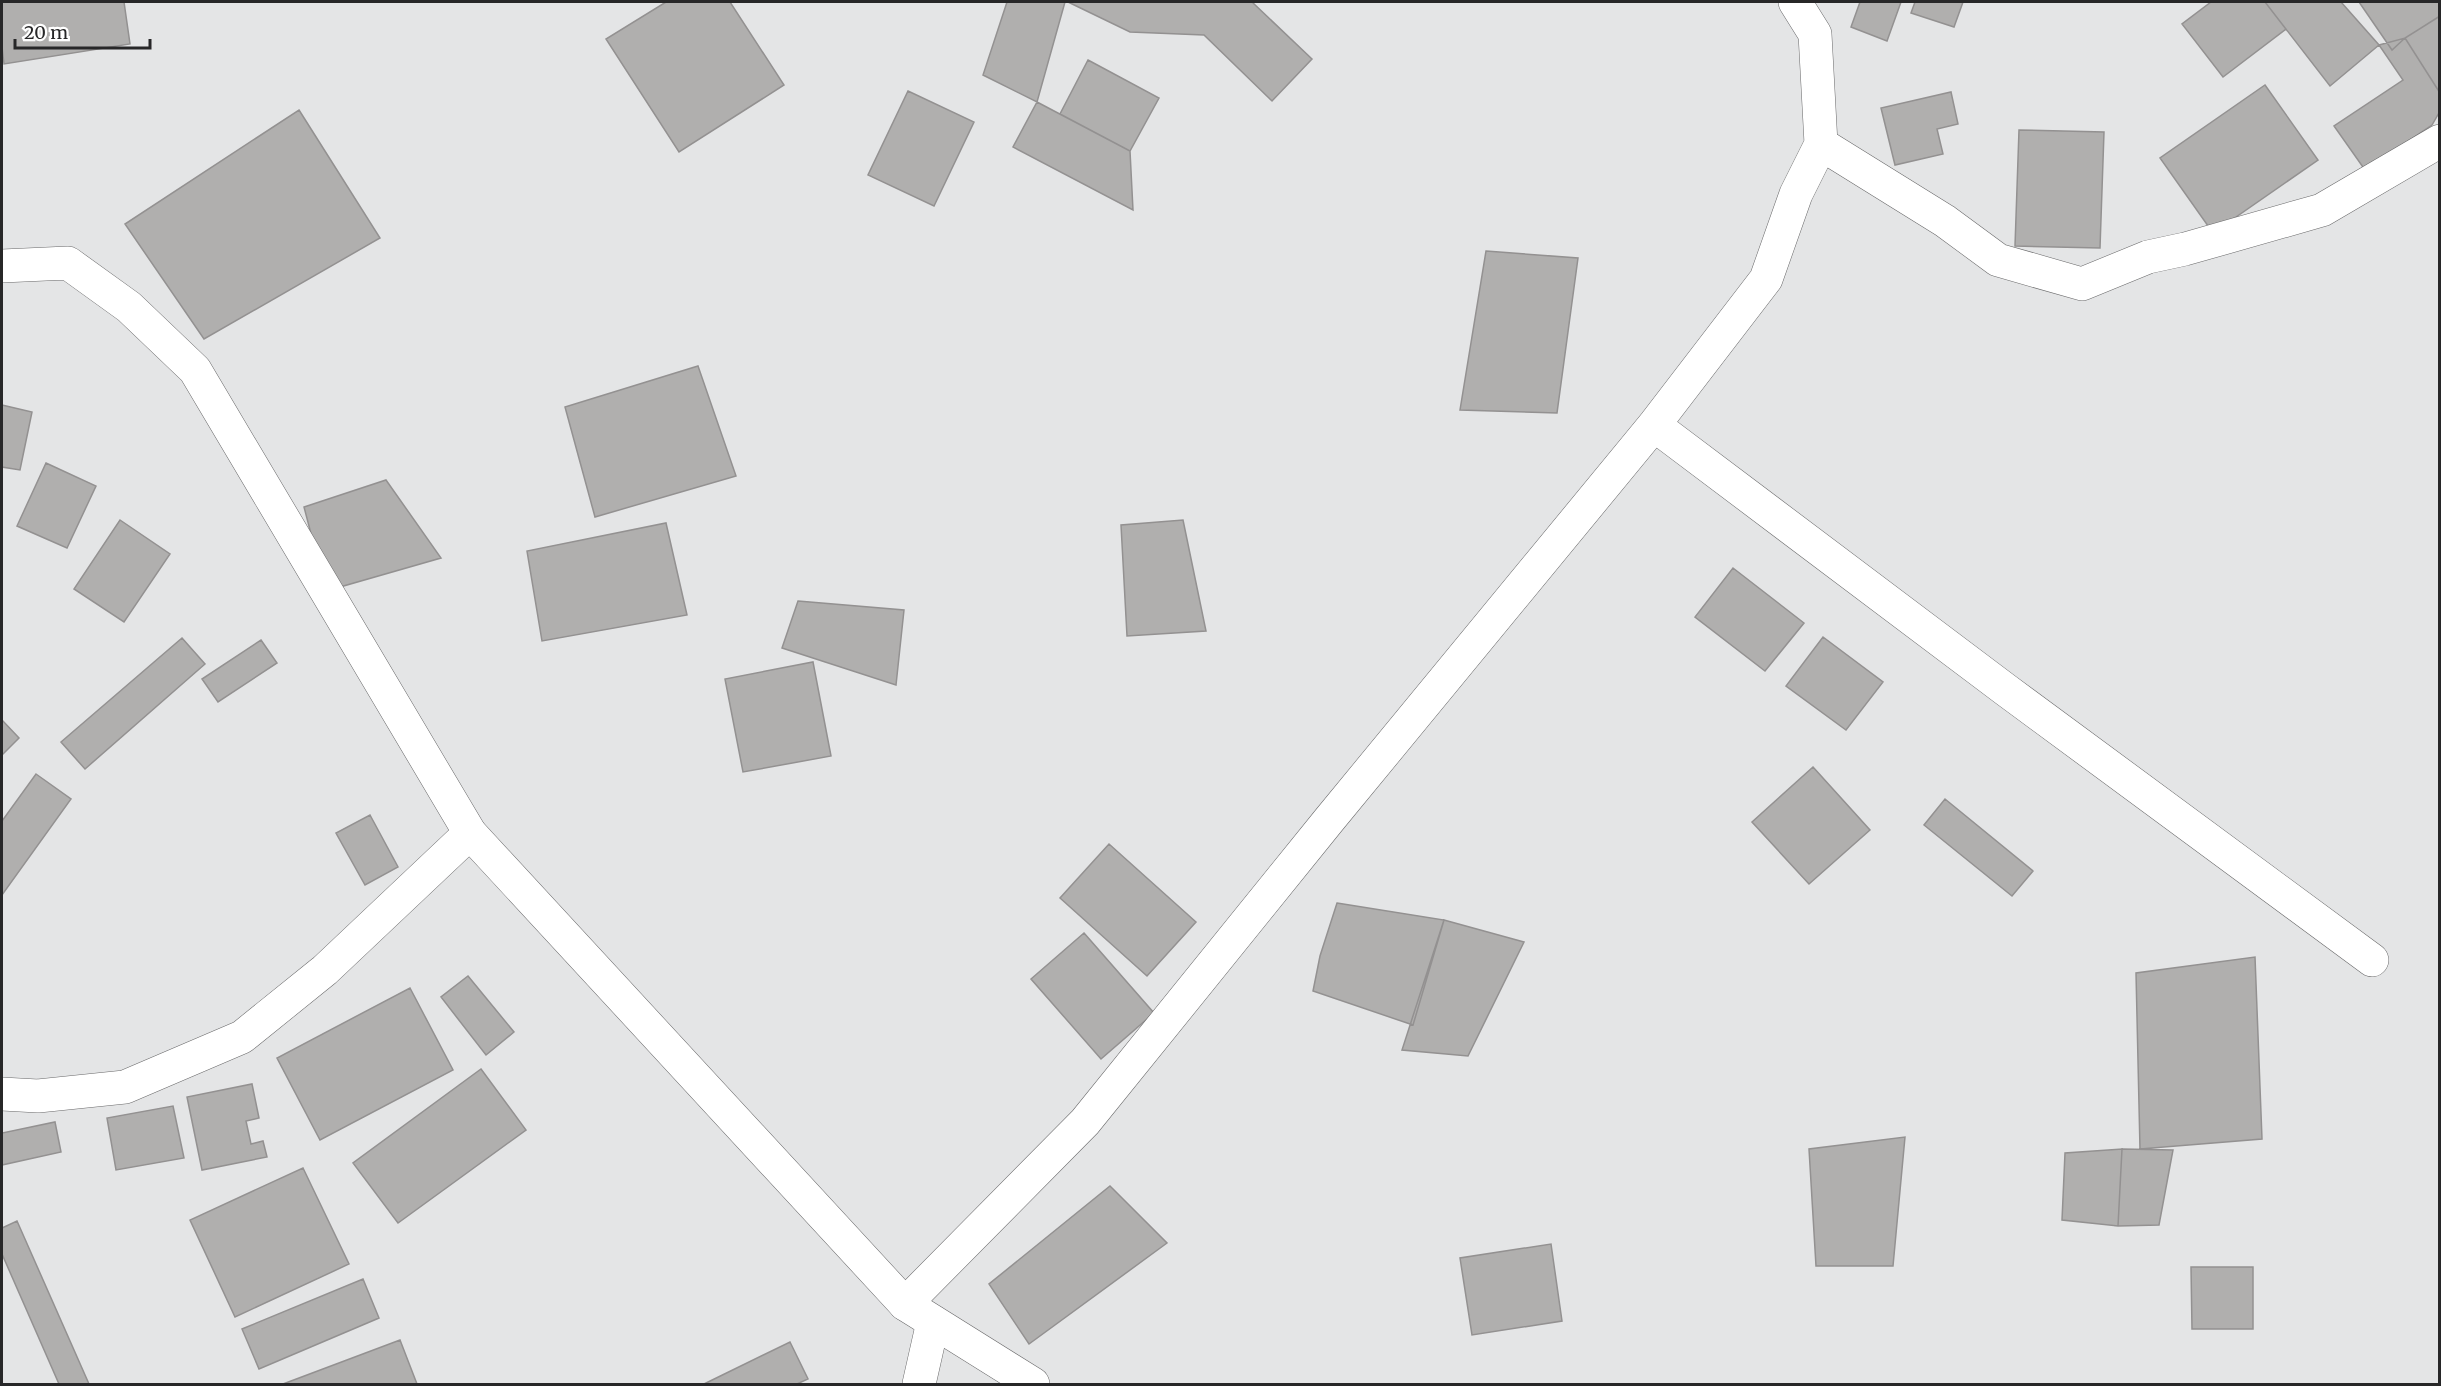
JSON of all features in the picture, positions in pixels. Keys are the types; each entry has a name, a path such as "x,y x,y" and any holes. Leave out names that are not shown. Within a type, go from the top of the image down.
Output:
{"street":[{"path":"905,1304 1085,1122 1329,820 1654,425 1766,279 1796,194 1821,144 1815,34 1795,2"},
{"path":"1821,144 1945,221 1998,261 2082,284 2148,257 2185,249 2322,210 2439,141"},
{"path":"2,266 68,263 129,307 195,370 470,833 905,1304 1033,1384"},
{"path":"1654,425 2006,690 2372,960"},
{"path":"2,1094 38,1096 125,1087 242,1037 325,970 470,833"},
{"path":"918,1384 933,1322"}],"building":[{"path":"2,2 124,2 130,44 4,64"},
{"path":"666,2 730,2 784,85 679,152 606,39"},
{"path":"1007,2 1065,2 1037,102 983,75"},
{"path":"1068,2 1252,2 1312,59 1272,101 1204,35 1130,32"},
{"path":"1860,2 1901,2 1887,41 1851,27"},
{"path":"1915,2 1963,2 1954,27 1911,13"},
{"path":"2211,2 2265,2 2286,29 2223,77 2182,24"},
{"path":"2265,2 2341,2 2379,45 2330,86"},
{"path":"2359,2 2440,2 2440,16 2405,38 2392,50"},
{"path":"2440,16 2440,93 2405,38"},
{"path":"2405,38 2440,93 2440,111 2432,125 2365,170 2334,126 2403,80 2379,45"},
{"path":"1088,60 1159,98 1130,151 1060,114"},
{"path":"2265,85 2318,160 2213,233 2160,158"},
{"path":"908,91 974,122 934,206 868,175"},
{"path":"1951,92 1958,124 1937,129 1943,154 1895,165 1881,108"},
{"path":"1037,102 1130,151 1133,210 1013,147"},
{"path":"299,110 380,238 204,339 125,224"},
{"path":"2019,130 2104,132 2100,248 2015,246"},
{"path":"1486,251 1578,258 1557,413 1460,410"},
{"path":"698,366 736,476 595,517 565,407"},
{"path":"2,405 32,412 20,470 2,467"},
{"path":"46,463 96,486 67,548 17,526"},
{"path":"386,480 441,558 326,591 304,507"},
{"path":"120,520 170,554 124,622 74,589"},
{"path":"1183,520 1206,631 1127,636 1121,525"},
{"path":"666,523 687,615 542,641 527,551"},
{"path":"1733,568 1804,623 1765,671 1695,617"},
{"path":"798,601 904,610 896,685 782,648"},
{"path":"1823,637 1883,682 1846,730 1786,686"},
{"path":"182,638 205,664 85,769 61,742"},
{"path":"261,640 277,663 218,702 202,679"},
{"path":"813,662 831,756 743,772 725,679"},
{"path":"2,720 19,738 2,755"},
{"path":"1813,767 1870,830 1809,884 1752,822"},
{"path":"36,774 71,799 2,895 2,821"},
{"path":"1945,799 2033,871 2012,896 1924,825"},
{"path":"370,815 398,867 365,885 336,833"},
{"path":"1109,844 1196,922 1147,976 1060,898"},
{"path":"1337,903 1444,920 1413,1025 1313,991 1320,956"},
{"path":"1444,920 1524,942 1468,1056 1402,1050"},
{"path":"1084,933 1154,1013 1101,1059 1031,979"},
{"path":"2255,957 2262,1139 2140,1149 2136,973"},
{"path":"468,976 514,1032 486,1055 441,997"},
{"path":"410,988 453,1070 320,1140 277,1058"},
{"path":"481,1069 526,1130 398,1223 353,1163"},
{"path":"252,1084 259,1118 246,1121 251,1144 263,1141 267,1157 202,1170 187,1097"},
{"path":"173,1106 184,1158 116,1170 107,1118"},
{"path":"55,1122 61,1152 2,1165 2,1133"},
{"path":"1905,1137 1893,1266 1816,1266 1809,1149"},
{"path":"2122,1149 2118,1226 2062,1220 2065,1153"},
{"path":"2122,1149 2173,1150 2159,1225 2118,1226"},
{"path":"303,1168 349,1264 235,1317 190,1220"},
{"path":"1110,1186 1167,1243 1029,1344 989,1284"},
{"path":"17,1221 89,1384 59,1384 2,1254 2,1228"},
{"path":"1551,1244 1562,1321 1472,1335 1460,1258"},
{"path":"2191,1267 2253,1267 2253,1329 2192,1329"},
{"path":"363,1279 379,1318 259,1369 242,1329"},
{"path":"400,1340 417,1384 283,1384"},
{"path":"790,1342 808,1379 797,1384 704,1384"}]}
